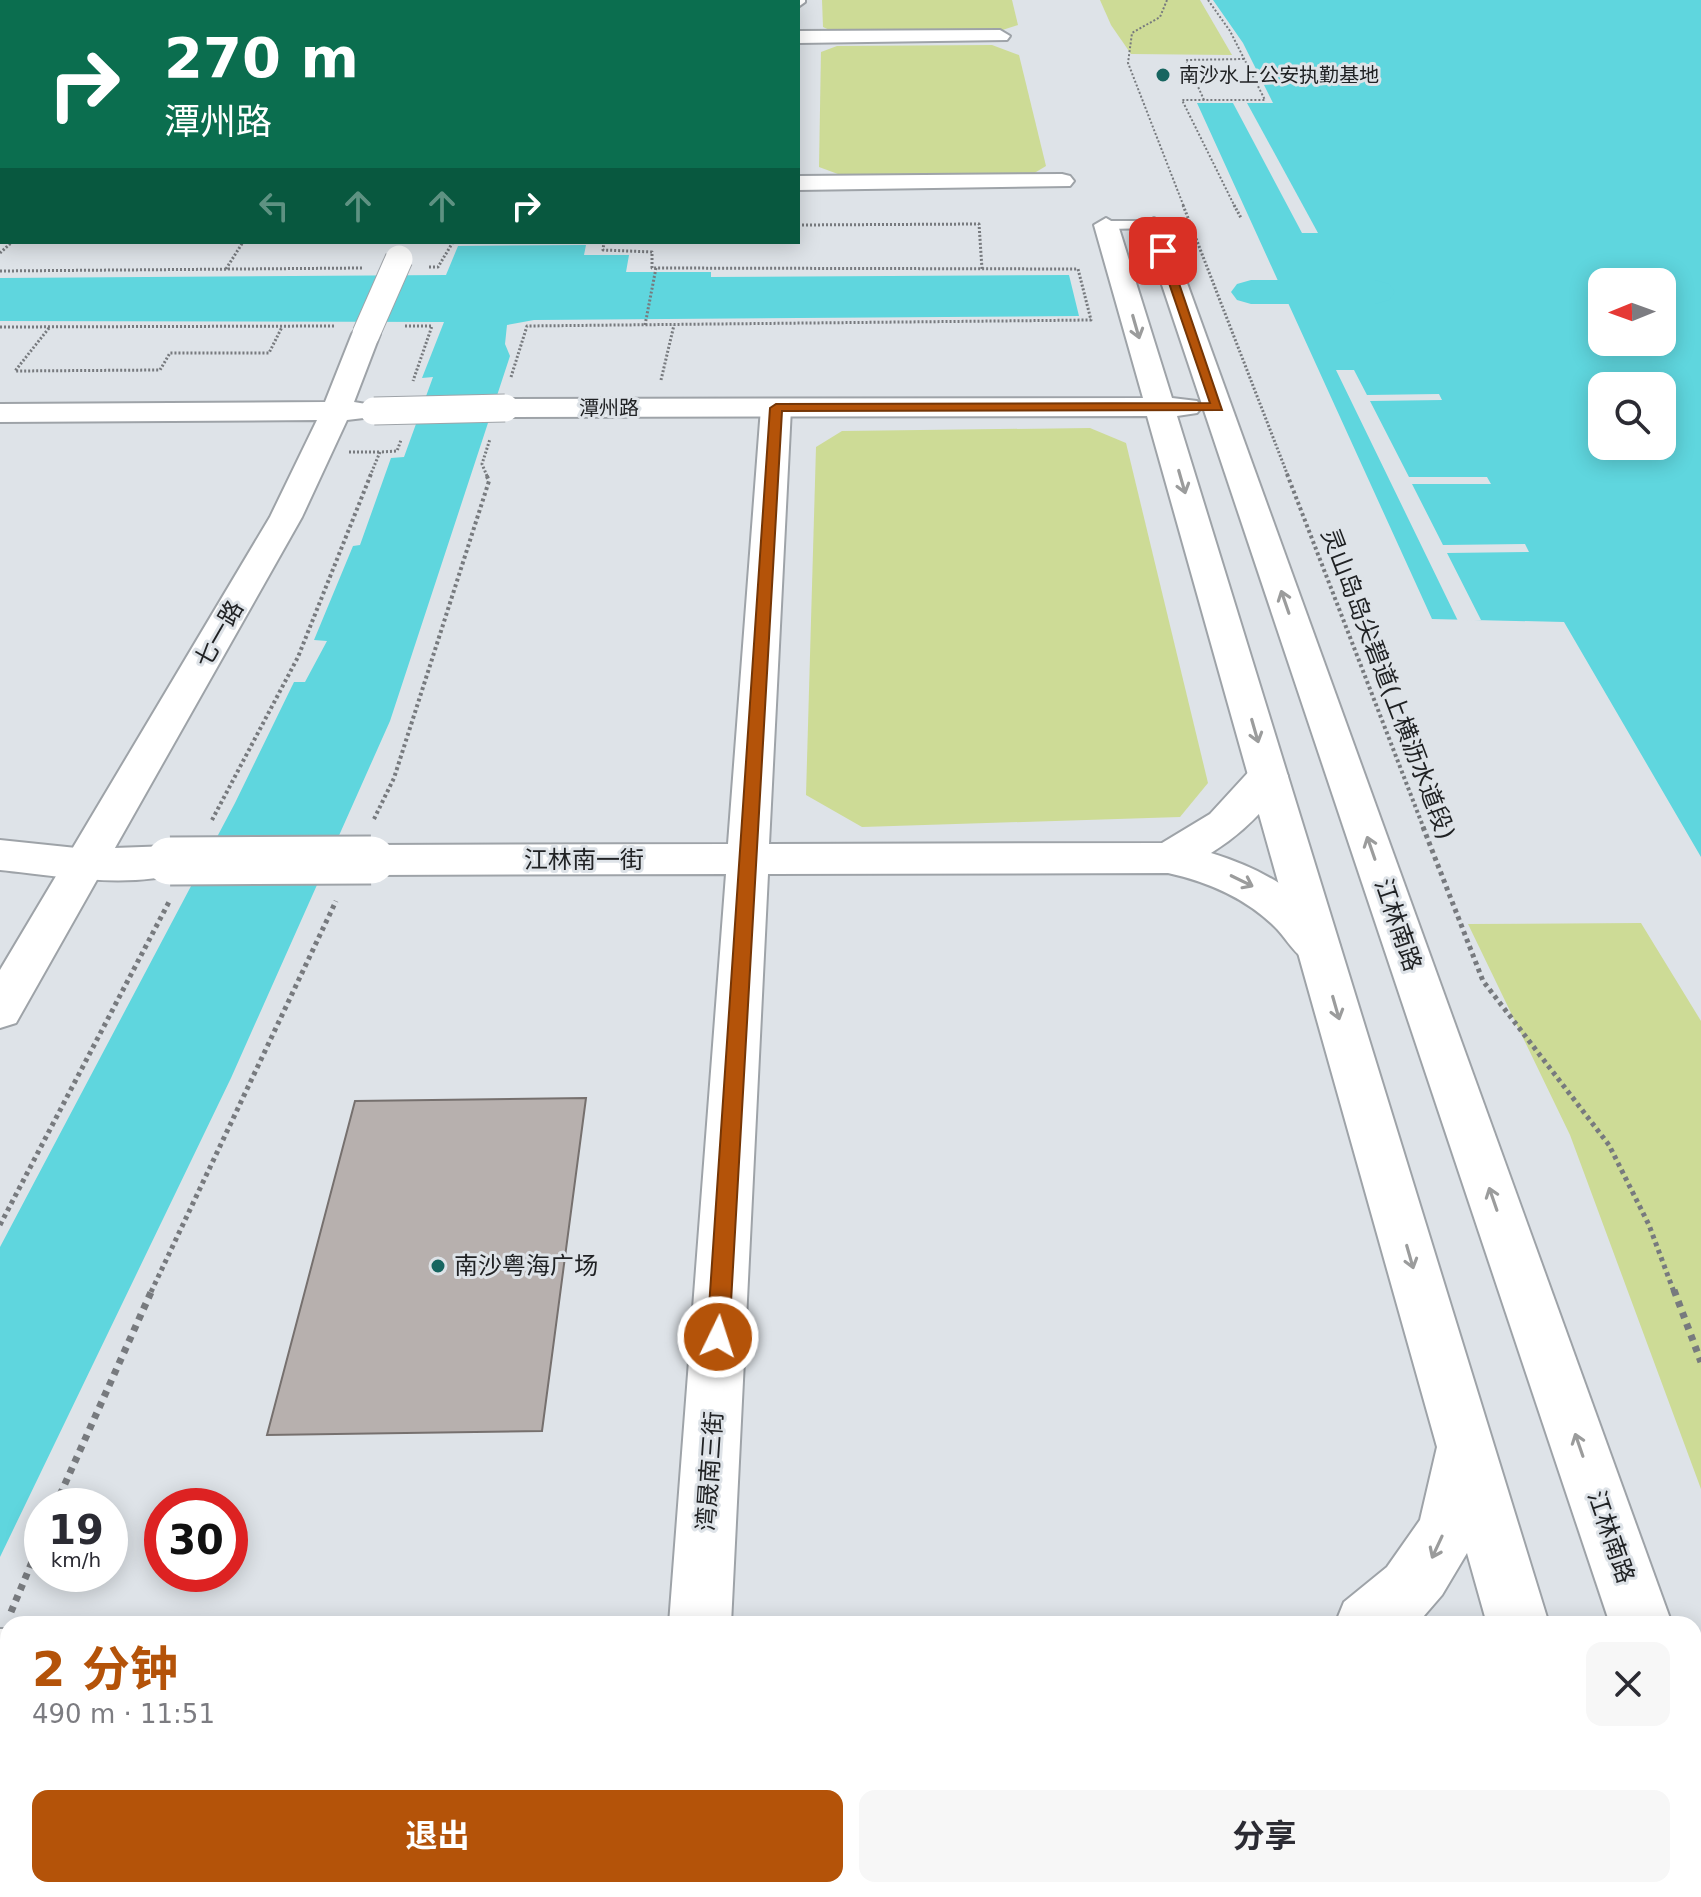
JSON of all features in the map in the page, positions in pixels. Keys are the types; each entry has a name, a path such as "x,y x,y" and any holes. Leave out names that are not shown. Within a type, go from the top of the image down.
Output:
{"street":[{"path":"800,37 1000,36"},
{"path":"800,183 1062,181"},
{"path":"1106,225 1516,1616"},
{"name":"江林南路","path":"1154,225 1638,1616"},
{"name":"七一路","path":"0,1010 286,517 402,259"},
{"name":"潭州路","path":"0,413 374,411 507,395 655,408 1217,407"},
{"name":"湾晟南三街","path":"701,1616 776,408"},
{"path":"1168,858 1218,831 1247,805 1268,776"},
{"name":"江林南一街","path":"0,855 86,864 170,861 372,840 748,859 1168,858"},
{"path":"1168,858 1222,871 1247,883 1288,910 1318,946"},
{"path":"1380,1616 1428,1565 1455,1508 1465,1446"}],"lane":[{"path":"1106,225 1154,225"}],"path":[{"name":"灵山岛岛尖碧道(上横沥水道段)","path":"1167,0 1167,9 1159,19 1132,33 1128,63 1483,981 1609,1145 1649,1225 1701,1362"},
{"path":"1208,0 1265,100 1182,100 1241,218"},
{"path":"1204,100 1186,60 1244,59"},
{"path":"800,225 979,224 982,269"},
{"path":"226,269 242,244"},
{"path":"0,271 226,269 402,259 438,267 452,244"},
{"path":"507,395 527,326 1091,320 1078,269 652,268 652,252 603,250 604,244"},
{"path":"645,325 656,268"},
{"path":"655,408 674,325"},
{"path":"50,327 15,371 160,370 170,353 269,353 283,326"},
{"path":"372,840 489,481 482,464 491,437"},
{"path":"63,1488 98,1404 340,892"},
{"path":"16,1616 24,1592"}],"green space":[{"path":"822,0 1012,0 1018,25 993,33 838,34 823,27"},
{"path":"1100,0 1200,0 1232,55 1131,54 1111,25"},
{"path":"992,45 1019,55 1046,166 1031,175 846,177 819,167 821,52 837,46"},
{"path":"1090,428 1126,443 1208,783 1180,817 862,827 806,795 816,447 842,431"},
{"path":"1641,923 1701,1021 1701,1489 1570,1135 1468,924"}],"water":[{"path":"1213,0 1701,0 1701,857 1564,622 1432,619 1197,103 1273,103 1243,43"},
{"path":"586,245 584,255 629,255 626,272 711,272 711,277 1069,275 1079,316 534,320 507,325 505,344 510,356 390,721 231,1078 33,1488 24,1488 24,1507 0,1557 0,1247 235,803 294,682 305,682 327,641 314,640 353,546 360,545 391,458 404,457 433,377 422,378 444,322 0,321 0,278 446,275 458,246"}],"pier":[{"path":"1233,103 1247,103 1318,233 1302,233"},
{"path":"1336,370 1354,370 1367,395 1439,394 1442,400 1370,401 1409,477 1487,477 1491,484 1412,484 1443,545 1525,544 1529,552 1447,553 1481,620 1458,621"}],"building":[{"name":"南沙粤海广场","path":"586,1098 542,1431 267,1435 355,1101"}],"waterway":[{"path":"1251,292 1375,292"}],"place":[{"name":"南沙水上公安执勤基地","path":"1163,75"},
{"name":"南沙粤海广场","path":"438,1266"}],"route":[{"path":"718,1337 776,408 1217,407 1163,251"}]}
